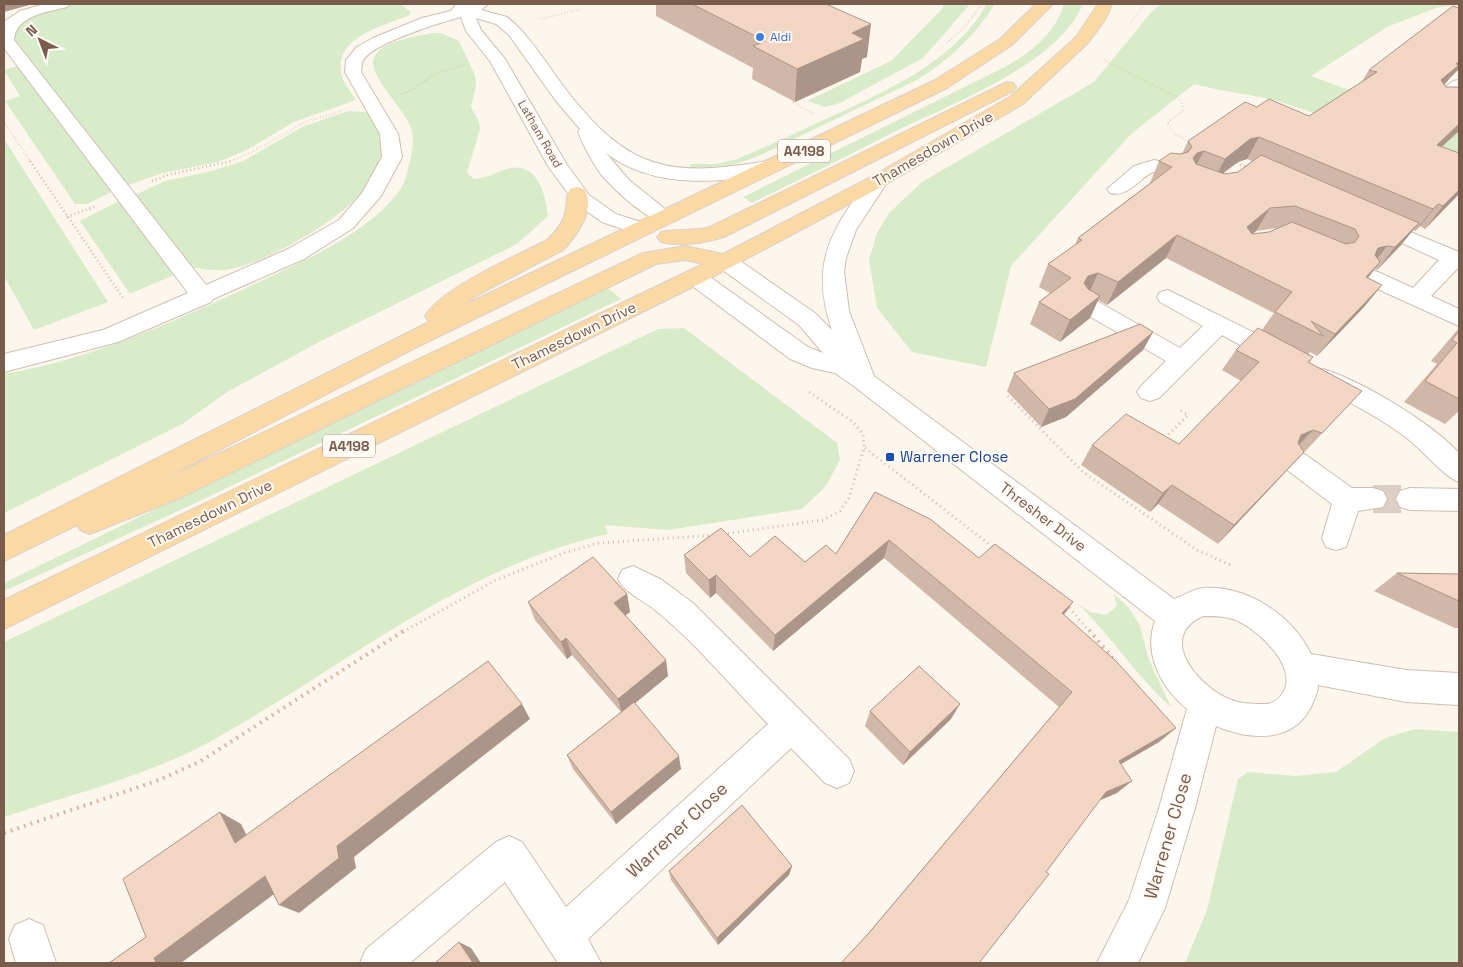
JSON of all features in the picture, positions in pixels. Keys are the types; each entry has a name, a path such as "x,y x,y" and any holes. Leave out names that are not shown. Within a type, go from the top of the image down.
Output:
{"main road":[{"path":"1020,26 1021,4"},
{"path":"1020,26 1045,4"},
{"name":"Thamesdown Drive","path":"4,615 694,277 878,181 1017,100 1082,40 1107,5"},
{"name":"A4198","path":"4,549 405,343 941,84 993,52 1006,42 1020,26"},
{"path":"640,229 667,237 695,238 732,225 968,106 1050,69"},
{"path":"405,343 466,292 528,260 561,240 574,224 577,211 577,193"},
{"path":"666,217 725,261"},
{"path":"640,229 694,277"},
{"path":"4,555 170,490 651,258 696,254 725,261"}],"street":[{"path":"62,4 38,10 8,25 5,32 6,40 203,297"},
{"path":"426,5 471,6 505,22 531,53 583,124 601,160 628,189 666,217"},
{"path":"4,363 110,336 140,324 296,254 346,224 371,196 392,157 389,134 353,72 354,60 363,50 400,32 471,6"},
{"name":"Latham Road","path":"471,6 474,31 497,59 558,166 577,193 582,199 609,218 640,229"},
{"path":"1436,103 1459,85"},
{"path":"583,124 634,162 649,168 699,175 734,173 773,166"},
{"path":"1118,189 1147,166 1158,165 1169,169"},
{"path":"853,373 849,343 832,287 834,266 854,214 878,181"},
{"path":"1354,214 1456,259 1416,298"},
{"name":"Thresher Drive","path":"725,261 807,319 828,341 853,373 1173,617"},
{"name":"Thresher Drive","path":"694,277 799,353 853,373"},
{"path":"1370,277 1459,318"},
{"path":"1168,297 1392,415 1422,435 1451,460 1459,470"},
{"path":"1087,304 1183,360"},
{"path":"1150,392 1219,324"},
{"path":"1296,462 1360,500 1336,538"},
{"path":"1410,499 1459,500"},
{"path":"633,579 651,589 675,608 735,666 837,771"},
{"path":"1201,602 1220,602 1240,607 1260,617 1278,631 1292,648 1301,667 1303,685 1298,701 1288,713 1271,720 1250,721 1228,716 1205,703 1187,688 1173,670 1166,650 1166,632 1173,617 1184,606 1201,602"},
{"path":"1301,667 1406,686 1459,689"},
{"name":"Warrener Close","path":"1117,963 1127,948 1146,908 1177,808 1205,703"},
{"name":"Warrener Close","path":"380,963 509,855 572,950 792,725"}],"path":[{"path":"535,20 581,9"},
{"path":"68,217 171,174 227,163 254,151 306,122 412,90 436,73 497,59"},
{"path":"1104,60 1180,99 1184,110 1166,123 1175,134 1195,144"},
{"path":"792,94 799,99 792,102 801,106"},
{"path":"4,122 140,324"},
{"path":"1225,158 1246,167"},
{"path":"4,833 159,780 201,761 418,622 496,580 564,553 599,543 698,537 823,520 840,510 849,498 864,448 863,434 853,422 806,390"},
{"path":"1150,392 1188,415 1160,443"},
{"path":"1008,396 1083,472 1197,550 1232,566"},
{"path":"864,448 995,550"},
{"path":"1112,491 1119,484"},
{"path":"1065,604 1117,663"}],"green space":[{"path":"72,4 400,4 411,12 409,15 364,34 346,50 341,60 341,73 356,100 294,122 247,150 218,162 163,173 128,185 12,37 14,29 29,17"},
{"path":"944,4 970,4 923,58 840,103 825,107 807,101 891,61 942,9"},
{"path":"987,4 995,4 970,37 950,56 917,80 756,157 730,166 689,168 691,164 717,164 737,159 850,108 917,73 956,42 973,24"},
{"path":"1064,4 1083,4 1070,26 1051,45 1028,63 1002,79 752,203 743,197 1007,66 1026,54 1049,33 1060,15"},
{"path":"1161,4 1459,4 1436,8 1387,27 1311,76 1459,130 1459,162 1281,102 1194,84 1131,134 1011,266 986,367 912,352 877,308 869,260 877,233 889,213 922,182 1094,82 1153,10"},
{"path":"432,33 441,33 459,41 475,75 476,85 471,107 479,121 480,129 467,173 474,179 511,168 520,168 528,171 534,176 543,191 548,216 517,244 321,341 227,392 184,423 4,513 4,374 70,359 166,324 316,255 354,232 371,219 387,205 402,187 410,161 413,140 409,123 380,81 373,62 376,54 387,45"},
{"path":"21,65 115,190 87,204 75,204 5,101 20,96 4,70"},
{"path":"348,111 368,112 382,134 383,156 373,179 354,200 331,220 304,237 251,263 220,270 189,267 135,195 165,181 212,171 243,161 302,127"},
{"path":"4,139 108,302 34,330 4,276"},
{"path":"121,200 174,275 130,294 80,221"},
{"path":"608,288 621,299 202,500 4,591 4,583"},
{"path":"684,328 837,443 840,460 826,486 802,509 668,530 605,525 608,534 554,549 502,570 452,595 404,622 261,712 189,752 137,774 4,817 4,642 658,329"},
{"path":"1114,594 1129,608 1140,626 1149,660 1171,707 1146,682 1101,628 1077,603 1090,612 1106,615 1117,606"},
{"path":"1415,729 1459,732 1459,963 1185,963 1207,910 1238,779 1248,772 1296,776 1336,772 1385,738"}],"building":[{"path":"692,4 826,4 871,24 852,33 864,39 797,69 753,46 765,41"},
{"path":"1453,6 1459,8 1459,61 1456,64 1459,65 1441,80 1446,87 1459,86 1459,124 1437,145 1459,153 1459,190 1443,206 1438,204 1433,209 1259,137 1250,139 1225,159 1204,151 1197,153 1193,158 1196,164 1225,174 1238,172 1261,155 1419,223 1395,247 1378,248 1375,255 1380,262 1366,277 1382,285 1335,334 1311,321 1323,336 1275,312 1292,292 1177,235 1118,282 1098,273 1088,276 1084,283 1088,289 1100,296 1070,320 1039,302 1071,278 1048,264 1082,240 1078,238 1172,167 1159,161 1171,153 1180,154 1188,152 1192,147 1188,141 1245,102 1257,107 1269,99 1309,116 1377,72 1369,70","holes":["1295,206 1355,229 1359,236 1355,242 1346,244 1292,222 1269,232 1252,234 1247,227 1270,208"]},
{"path":"1140,324 1153,332 1075,399 1049,409 1014,373"},
{"path":"1258,328 1313,357 1308,362 1362,391 1322,433 1313,430 1301,435 1298,443 1304,452 1234,525 1172,485 1163,493 1092,445 1126,414 1179,444 1259,362 1236,350"},
{"path":"1459,331 1459,399 1425,381 1457,343 1452,340"},
{"path":"875,492 930,519 979,558 995,544 1073,602 1062,613 1117,662 1176,728 1119,761 1132,781 1106,792 1046,872 1049,874 979,963 841,963 868,934 1072,692 889,540 775,635 716,575 709,580 684,555 721,528 750,557 775,536 805,562 826,545 836,554"},
{"path":"593,557 627,594 614,603 666,660 618,699 566,638 561,642 528,602"},
{"path":"1397,573 1459,574 1459,601"},
{"path":"488,661 522,704 337,846 339,858 279,905 265,876 154,958 156,963 109,963 146,937 123,879 220,812 235,843"},
{"path":"919,666 960,704 910,752 870,711"},
{"path":"634,702 679,756 611,812 567,755"},
{"path":"742,805 792,866 717,938 669,871"},
{"path":"459,942 473,963 435,963"}],"tunnel":[{"path":"1373,499 1410,499"}],"place":[{"name":"Aldi","path":"760,37"},
{"name":"Warrener Close","path":"890,457"}]}
